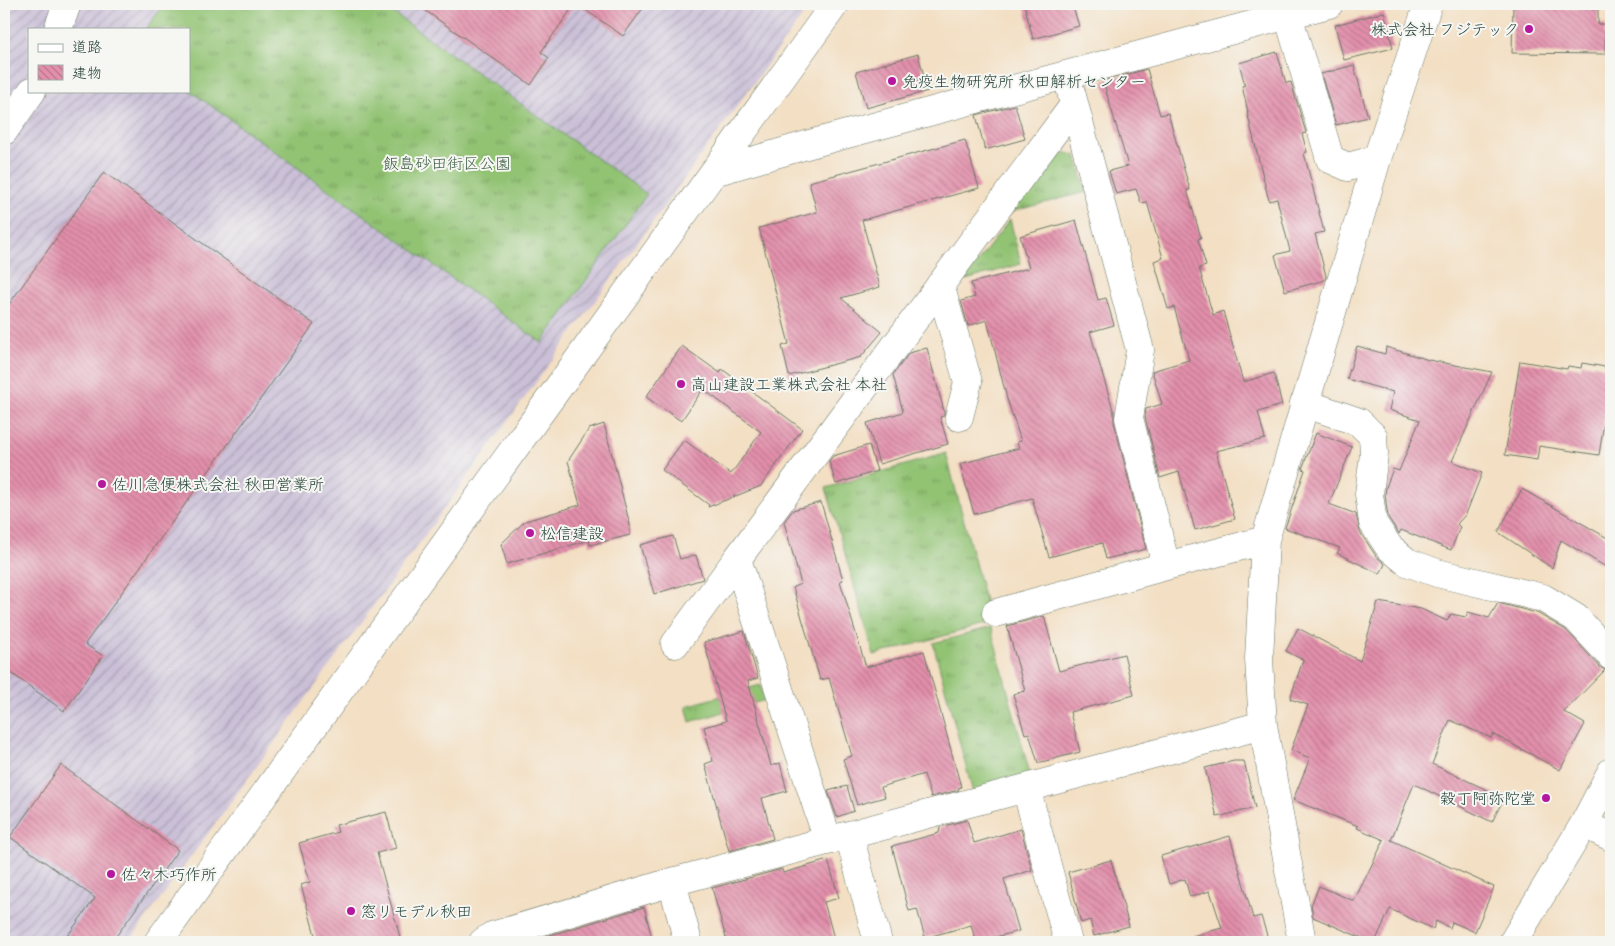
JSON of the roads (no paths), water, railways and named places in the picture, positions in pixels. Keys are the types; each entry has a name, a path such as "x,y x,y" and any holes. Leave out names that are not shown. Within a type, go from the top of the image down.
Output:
{"street":[{"path":"58,28 67,4"},
{"path":"158,942 834,4"},
{"path":"714,172 810,144 1329,4"},
{"path":"1302,942 1263,724 1259,659 1265,540 1377,158 1428,4"},
{"path":"1288,15 1330,159 1348,167 1377,158"},
{"path":"1067,74 1140,350 1129,418 1166,566"},
{"path":"4,131 31,92"},
{"path":"675,644 1074,105"},
{"path":"940,286 968,382 960,417"},
{"path":"1304,403 1360,422 1373,436 1374,454 1369,494 1373,523 1390,547 1407,562 1437,573 1543,598 1576,618 1611,656"},
{"path":"996,613 1265,540"},
{"path":"737,559 838,838 878,942"},
{"path":"490,940 672,882 1263,724"},
{"path":"1513,942 1584,824 1611,772"},
{"path":"1026,788 1068,942"},
{"path":"1584,824 1611,837"},
{"path":"672,882 688,942"}],"place":[{"name":"株式会社 フジテック","path":"1529,29"},
{"name":"免疫生物研究所 秋田解析センター","path":"892,81"},
{"name":"高山建設工業株式会社 本社","path":"681,384"},
{"name":"佐川急便株式会社 秋田営業所","path":"102,484"},
{"name":"松信建設","path":"530,533"},
{"name":"穀丁阿弥陀堂","path":"1546,798"},
{"name":"佐々木巧作所","path":"111,874"},
{"name":"窓リモデル秋田","path":"351,911"}],"park label":[{"name":"飯島砂田街区公園","path":"447,163"}]}
